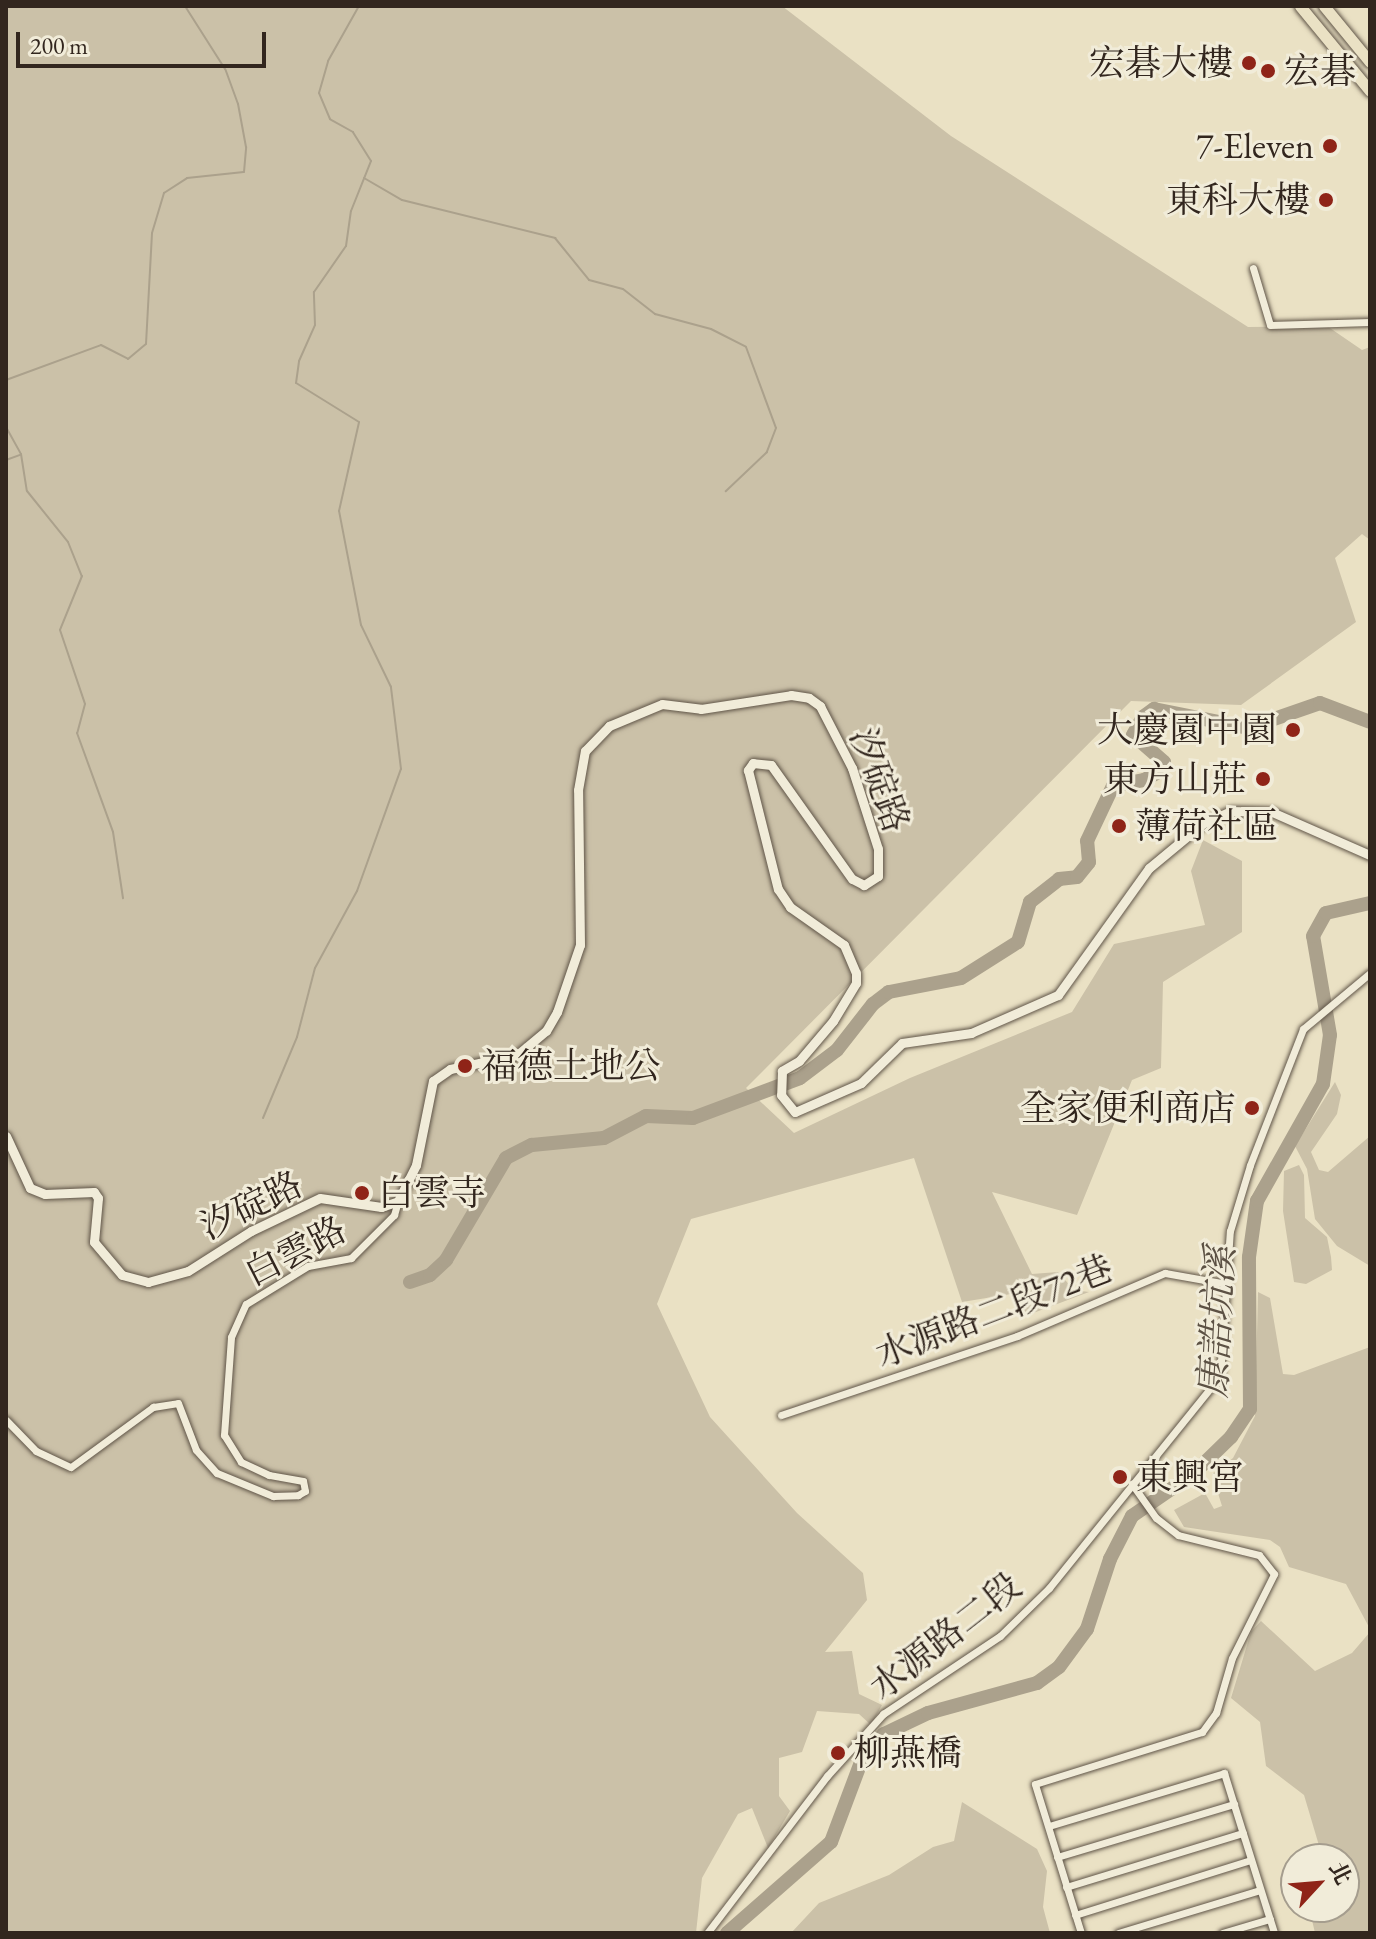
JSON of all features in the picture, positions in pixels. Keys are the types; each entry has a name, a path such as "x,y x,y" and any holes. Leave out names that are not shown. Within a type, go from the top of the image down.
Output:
{"main road":[{"path":"1300,6 1370,91"},
{"path":"1324,6 1370,62"}],"street":[{"path":"1253,268 1270,325 1370,322"},
{"name":"汐碇路","path":"6,1136 30,1188 45,1194 94,1192 98,1198 94,1242 122,1275 148,1282 188,1271 251,1231 320,1198 381,1207 398,1201 416,1165 433,1081 450,1069 517,1055 546,1031 557,1012 580,945 578,790 585,751 609,726 662,704 701,709 791,695 809,698 820,706 852,768 878,849 878,876 864,885 852,879 771,765 753,763 748,770 778,889 790,907 844,945 856,973 856,983 833,1021 781,1077 781,1095 800,1111 861,1083 902,1043 971,1033 1058,995 1149,868 1202,824 1231,811 1272,812 1370,855"},
{"name":"水源路二段","path":"707,1933 827,1776 883,1714 1007,1630 1049,1588 1135,1488 1220,1376 1237,1202 1303,1029 1315,1015 1370,973"},
{"name":"白雲路","path":"6,1420 36,1451 71,1467 89,1459 132,1421 170,1401 184,1410 196,1450 217,1473 273,1496 298,1495 305,1491 303,1481 269,1475 241,1462 224,1435 231,1337 246,1304 308,1266 351,1258 394,1215 398,1201"},
{"name":"水源路二段72巷","path":"781,1415 1017,1336 1165,1273 1227,1284"},
{"path":"1081,1933 1035,1784 1202,1732 1216,1713 1232,1658 1274,1574 1259,1555 1196,1542 1156,1518 1135,1488"},
{"path":"1049,1826 1224,1773 1274,1933"},
{"path":"1057,1857 1234,1804"},
{"path":"1066,1887 1243,1833"},
{"path":"1075,1915 1251,1860"},
{"path":"1118,1933 1260,1890"},
{"path":"1222,1933 1270,1919"}],"shaded area":[{"path":"6,6 782,6 951,136 1248,327 1327,326 1362,350 1370,347 1370,540 1362,534 1335,558 1356,622 1241,705 1131,701 746,1088 794,1133 910,1078 1072,1012 1114,944 1205,925 1191,871 1203,840 1242,861 1242,932 1163,982 1161,1068 1132,1080 1077,1215 992,1192 1032,1274 1058,1272 1074,1290 1089,1292 1020,1318 1011,1294 962,1302 914,1158 691,1219 657,1304 710,1417 797,1513 863,1573 867,1600 825,1652 852,1651 859,1694 882,1705 871,1725 859,1714 817,1711 802,1752 779,1758 779,1796 790,1811 768,1848 752,1808 738,1814 702,1878 696,1933 6,1933"},
{"path":"1335,1082 1341,1095 1337,1114 1311,1152 1319,1170 1328,1172 1370,1136 1370,1266 1337,1246 1315,1219 1307,1169 1295,1146"},
{"path":"1299,1165 1304,1175 1305,1218 1327,1237 1332,1270 1306,1284 1294,1282 1283,1211 1284,1171"},
{"path":"1258,1292 1270,1298 1283,1374 1294,1375 1370,1347 1370,1629 1346,1584 1289,1567 1280,1547 1270,1540 1184,1527 1174,1510 1205,1493 1214,1509 1222,1506 1212,1474 1233,1458 1255,1416"},
{"path":"1261,1621 1315,1671 1352,1653 1370,1632 1370,1933 1315,1933 1313,1923 1360,1923 1360,1843 1318,1843 1304,1795 1266,1766 1260,1722 1231,1698 1251,1632"},
{"path":"962,1802 1037,1849 1047,1871 1043,1907 1050,1933 791,1933 819,1903 889,1875 933,1847 954,1841"}],"waterway":[{"path":"6,380 101,345 128,359 146,344 152,233 164,193 187,178 244,172 246,147 238,104 225,69 185,6"},
{"path":"263,1118 297,1037 315,968 357,891 401,769 391,687 361,625 339,511 359,422 296,383 299,361 315,325 314,292 346,246 351,211 371,161 353,132 330,119 319,93 328,61 359,6"},
{"path":"364,178 402,200 555,238 589,280 623,289 655,314 711,329 746,347 776,428 767,452 726,491"},
{"path":"6,427 21,454 27,491 68,542 82,576 60,630 85,704 77,733 113,832 123,898"},
{"path":"6,460 20,455"},
{"path":"410,1282 430,1275 446,1260 506,1158 532,1145 604,1138 646,1116 693,1118 800,1078 837,1050 873,1004 889,992 961,978 1018,942 1030,902 1059,879 1077,877 1089,862 1087,841 1113,786 1144,780 1162,770 1164,762 1133,735 1143,717 1154,709 1248,728 1320,703 1370,722"},
{"name":"康誥坑溪","path":"727,1933 831,1842 863,1757 884,1734 928,1713 1037,1683 1059,1667 1087,1629 1110,1559 1132,1516 1193,1474 1231,1437 1250,1409 1249,1257 1257,1201 1323,1084 1330,1035 1313,936 1326,913 1370,903"}],"place":[{"name":"宏碁大樓","path":"1249,63"},
{"name":"宏碁","path":"1268,71"},
{"name":"7-Eleven","path":"1330,146"},
{"name":"東科大樓","path":"1326,200"},
{"name":"大慶園中園","path":"1293,730"},
{"name":"東方山莊","path":"1263,779"},
{"name":"薄荷社區","path":"1119,826"},
{"name":"福德土地公","path":"465,1066"},
{"name":"全家便利商店","path":"1252,1108"},
{"name":"白雲寺","path":"362,1193"},
{"name":"東興宮","path":"1120,1477"},
{"name":"柳燕橋","path":"838,1753"}]}
